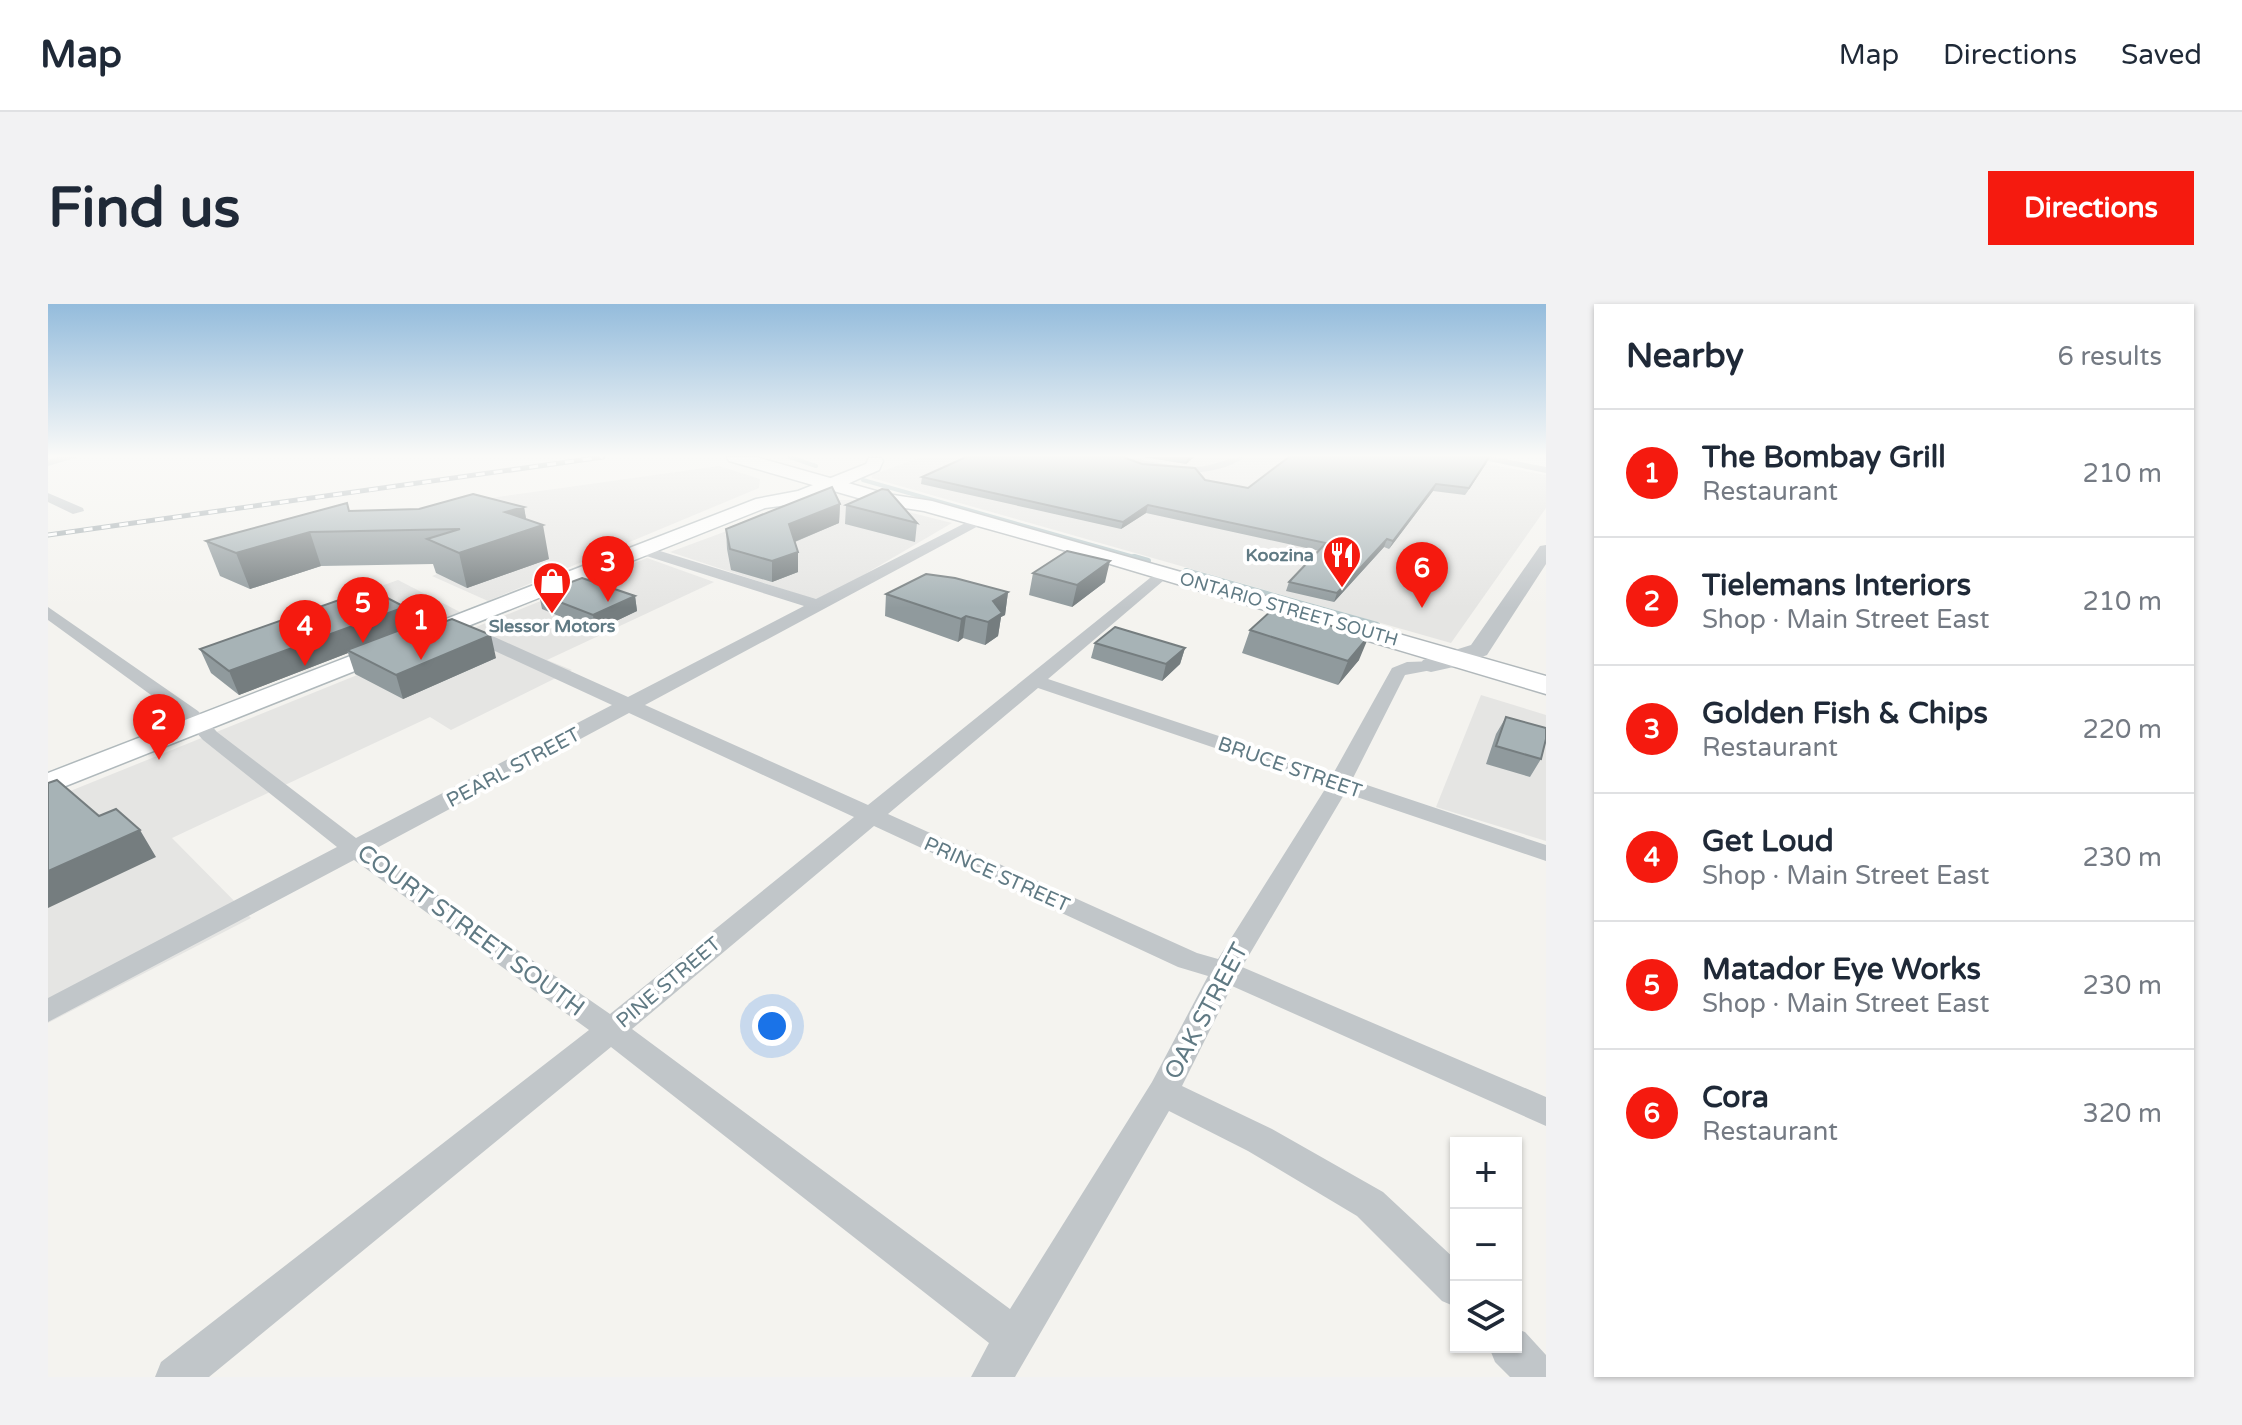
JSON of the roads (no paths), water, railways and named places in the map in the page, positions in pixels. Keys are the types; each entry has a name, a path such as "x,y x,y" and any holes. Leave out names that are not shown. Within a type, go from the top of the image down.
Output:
{"main road":[{"path":"48,784 753,507"},
{"name":"ONTARIO STREET SOUTH","path":"932,507 1061,542 1445,662 1546,699"},
{"name":"ONTARIO STREET SOUTH","path":"1032,536 1048,548 1155,581 1445,662 1546,685"}],"street":[{"path":"70,507 78,511"},
{"name":"PEARL STREET","path":"48,1011 821,606 977,521"},
{"path":"642,550 821,606"},
{"path":"1445,662 1479,650 1546,550"},
{"name":"PINE STREET","path":"176,1377 611,1030 1155,581"},
{"name":"COURT STREET SOUTH","path":"48,612 201,723 210,736 356,850 611,1030 1014,1337"},
{"name":"PRINCE STREET","path":"453,625 1188,960 1225,971 1546,1112"},
{"name":"OAK STREET","path":"992,1377 1163,1092 1225,971 1339,784 1398,672 1407,667 1445,662"},
{"name":"BRUCE STREET","path":"1034,680 1546,853"},
{"path":"1163,1092 1260,1140 1370,1204 1450,1281"},
{"path":"1516,1353 1538,1377"}],"waterway":[{"path":"958,507 1141,559"},
{"path":"1134,557 1141,559"},
{"path":"1141,559 1148,561"},
{"path":"1186,571 1377,625"}],"railway":[{"path":"48,535 247,507"}],"place":[{"name":"Koozina","path":"1342,589"},
{"name":"Golden Fish & Chips","path":"608,602"},
{"name":"Cora","path":"1422,608"},
{"name":"Slessor Motors","path":"552,615"},
{"name":"Matador Eye Works","path":"363,643"},
{"name":"The Bombay Grill","path":"421,660"},
{"name":"Get Loud","path":"305,666"},
{"name":"Tielemans Interiors","path":"159,760"}]}
